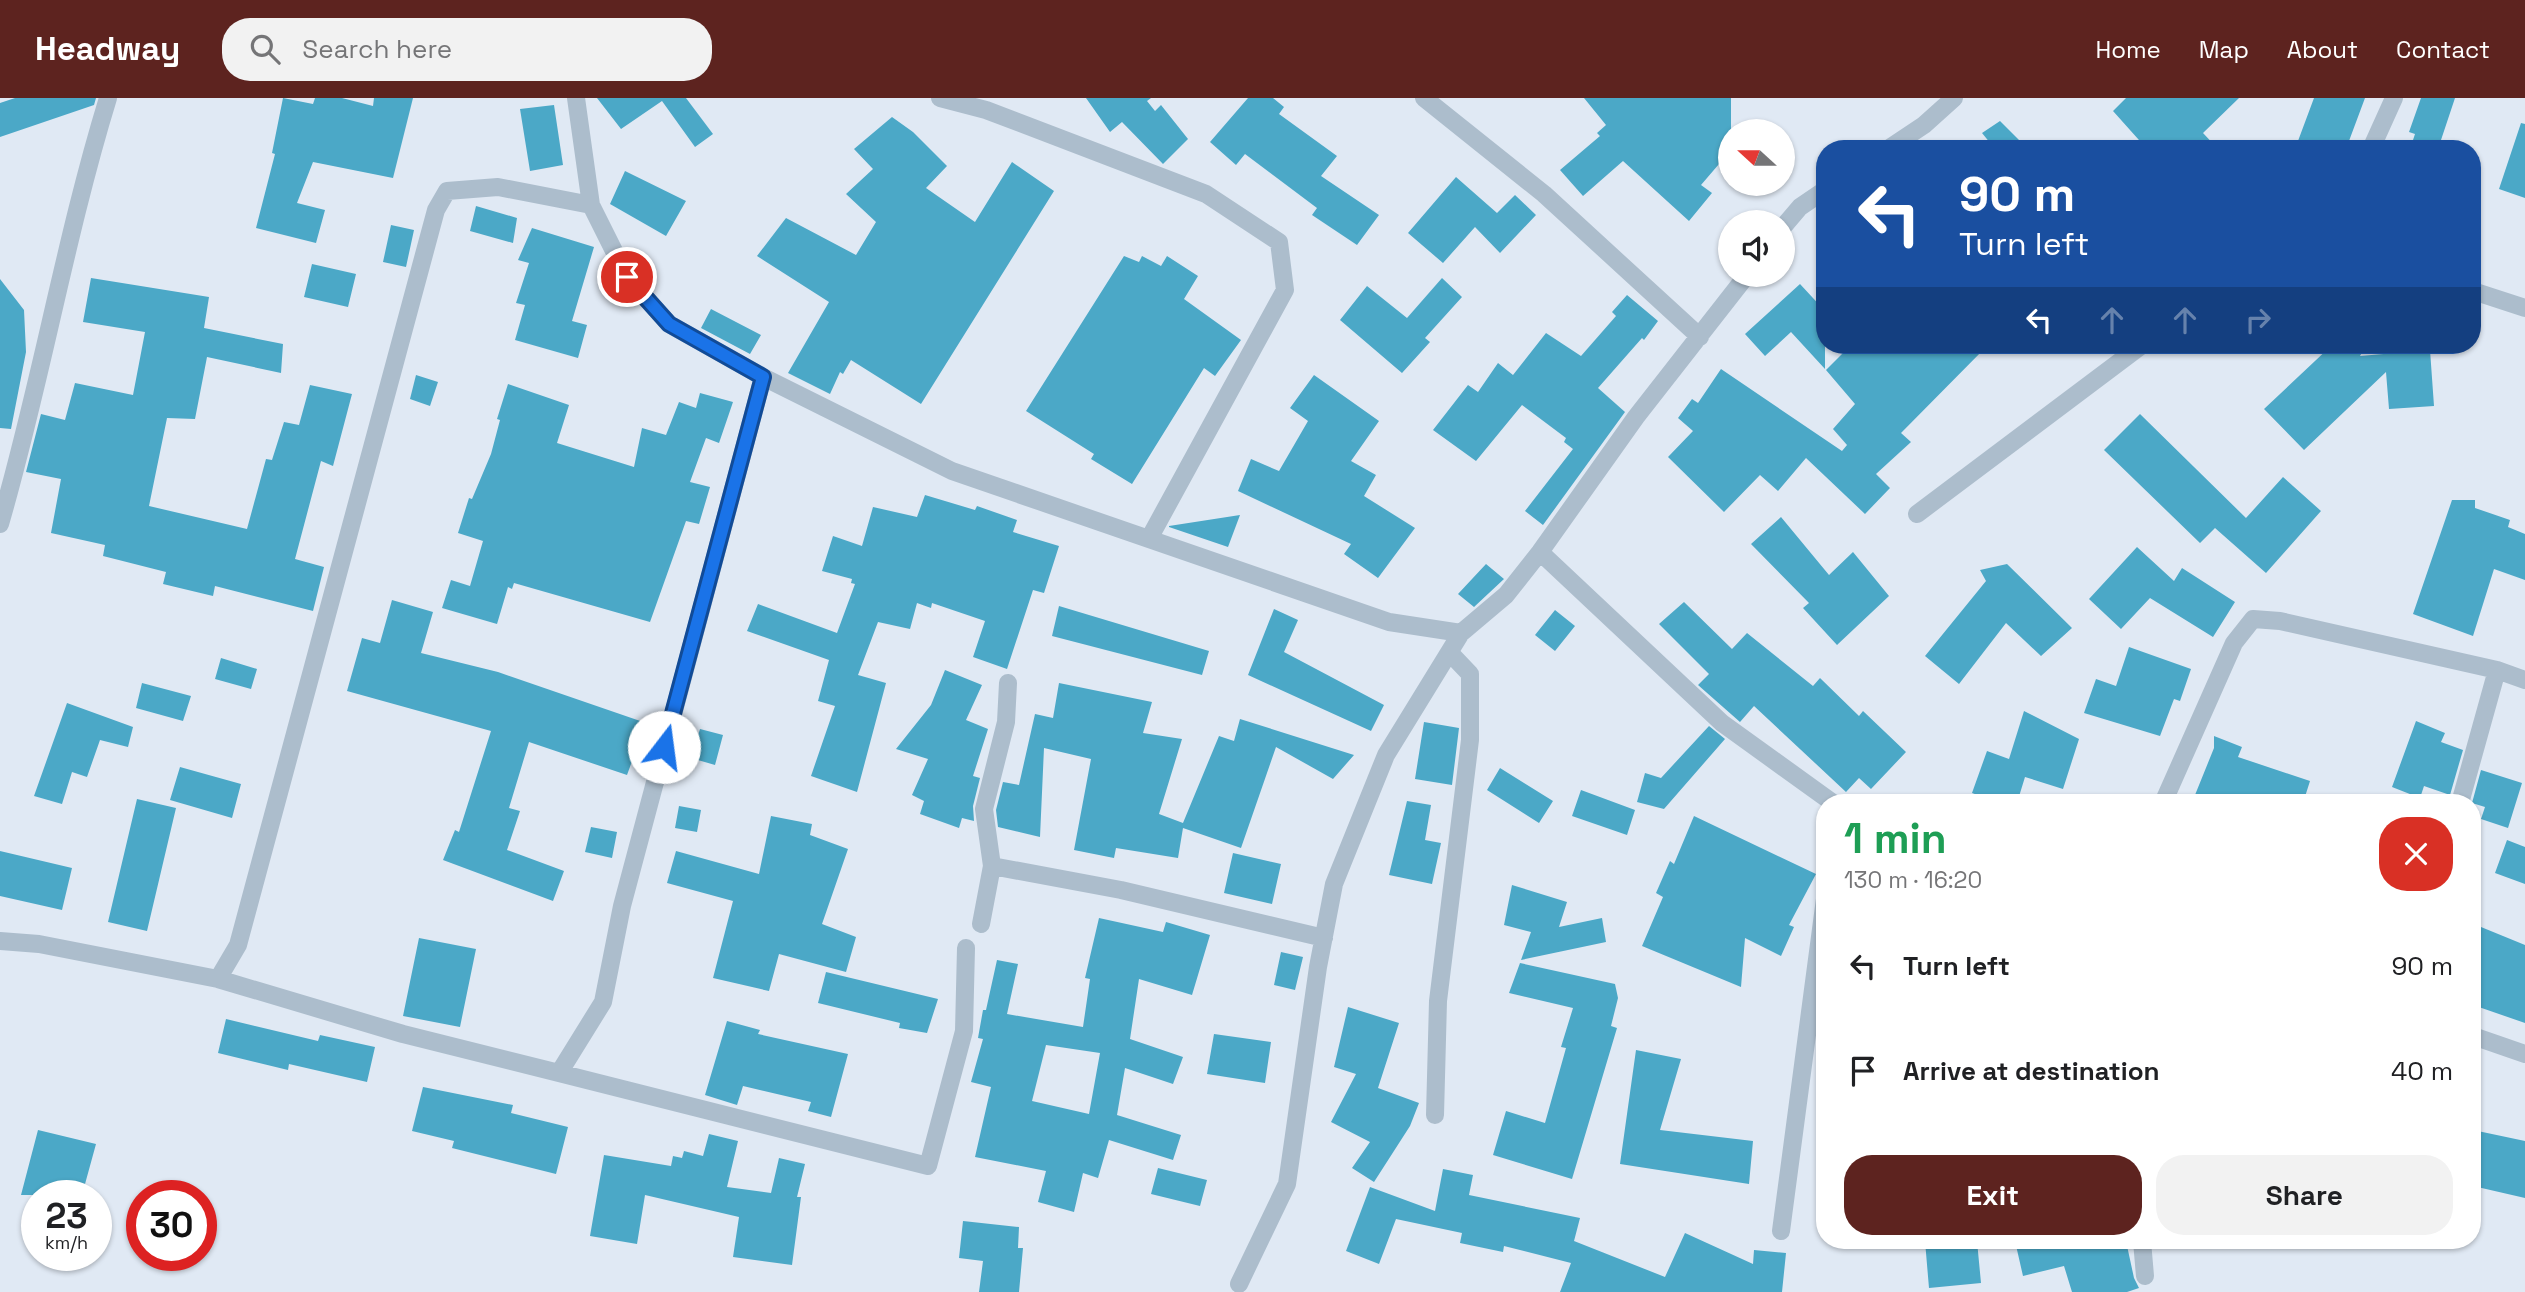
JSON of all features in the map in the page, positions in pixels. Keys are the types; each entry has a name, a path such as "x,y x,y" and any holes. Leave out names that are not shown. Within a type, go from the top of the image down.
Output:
{"street":[{"path":"0,524 22,449 91,153 108,98"},
{"path":"576,98 591,205 627,277 669,324 763,377 952,471 1150,537 1389,622 1461,633"},
{"path":"940,98 986,110 1206,194 1279,242 1285,290 1150,537"},
{"path":"1424,98 1544,194 1700,337"},
{"path":"1902,140 1924,125 1954,98"},
{"path":"2375,140 2394,98"},
{"path":"218,978 238,945 436,209 447,191 498,187 591,205"},
{"path":"1795,212 1816,196"},
{"path":"1239,1284 1287,1184 1334,884 1386,755 1461,633 1506,595 1636,417 1738,287"},
{"path":"2481,294 2525,308"},
{"path":"1917,514 2130,354"},
{"path":"559,1073 603,1002 622,906 763,377"},
{"path":"1540,552 1722,723 1821,794"},
{"path":"2167,794 2234,643 2253,619 2280,621 2497,670 2525,680"},
{"path":"1435,1115 1438,1000 1470,740 1470,674 1450,653"},
{"path":"2463,794 2497,670"},
{"path":"981,924 992,866 984,809 1006,722 1008,683"},
{"path":"992,866 1121,890 1324,938"},
{"path":"0,940 39,944 218,978 403,1034 928,1166 964,1031 966,948"},
{"path":"1781,1231 1816,967"},
{"path":"2481,1039 2525,1054"},
{"path":"2143,1249 2145,1276"}],"building":[{"path":"15,98 96,98 94,105 0,137 0,103"},
{"path":"283,98 313,104 315,98 342,98 373,106 374,98 413,98 393,178 313,162 297,203 325,210 316,243 256,228 275,154 272,153"},
{"path":"597,98 686,98 713,134 695,147 662,101 621,129"},
{"path":"1086,98 1151,98 1147,101 1155,111 1161,105 1188,139 1163,164 1122,122 1110,132"},
{"path":"1248,98 1273,98 1284,107 1279,114 1337,156 1321,176 1379,215 1357,245 1312,215 1317,208 1245,154 1236,165 1210,142"},
{"path":"1584,98 1731,98 1731,119 1718,119 1718,165 1701,185 1712,193 1689,221 1623,161 1583,196 1560,170 1600,136 1597,133 1606,125"},
{"path":"2126,98 2239,98 2203,133 2210,140 2139,140 2113,111"},
{"path":"2314,98 2365,98 2349,140 2298,140"},
{"path":"2421,98 2455,98 2441,140 2413,140 2415,134 2409,132"},
{"path":"554,105 563,165 530,171 520,109"},
{"path":"892,117 913,132 947,166 926,188 975,222 1012,162 1054,191 921,404 851,360 843,374 840,372 830,394 788,373 829,302 757,256 786,218 856,255 876,222 846,194 873,169 854,149"},
{"path":"2000,121 2019,140 1988,140 1982,133"},
{"path":"2521,123 2525,124 2525,198 2499,189"},
{"path":"625,171 686,201 666,236 610,204"},
{"path":"1456,177 1497,213 1515,195 1536,215 1500,253 1475,227 1443,263 1408,233"},
{"path":"476,206 517,218 513,243 470,231"},
{"path":"391,225 414,230 406,267 383,262"},
{"path":"532,228 594,247 572,321 587,325 578,358 515,340 525,305 516,303 529,263 518,260"},
{"path":"1124,256 1139,262 1142,256 1161,266 1167,256 1198,276 1184,299 1241,340 1215,376 1204,368 1132,484 1091,459 1094,454 1026,411"},
{"path":"312,264 356,274 348,307 304,297"},
{"path":"91,278 209,297 204,328 283,344 281,373 207,357 195,419 167,418 149,506 247,529 266,459 272,460 284,422 299,425 310,385 352,394 333,466 321,461 295,559 324,567 313,611 215,586 213,596 163,584 166,572 103,556 105,545 51,533 61,479 26,472 41,414 65,420 75,383 133,395 145,332 83,322"},
{"path":"1442,278 1462,297 1425,338 1430,342 1402,373 1340,320 1367,286 1407,318"},
{"path":"0,279 24,310 26,352 11,429 0,428"},
{"path":"1800,284 1816,301 1816,354 1825,354 1825,369 1791,332 1765,356 1745,334"},
{"path":"1627,295 1658,321 1644,340 1642,338 1598,388 1625,412 1543,525 1525,511 1573,449 1564,442 1566,438 1522,405 1476,461 1433,430 1468,385 1478,392 1498,363 1513,375 1546,333 1581,356 1616,316 1612,312"},
{"path":"711,309 761,335 750,354 701,328"},
{"path":"1842,354 1979,354 1901,433 1911,442 1876,474 1890,488 1865,514 1806,458 1778,491 1760,475 1724,512 1668,457 1693,431 1678,418 1692,399 1698,403 1721,369 1842,451 1847,445 1833,429 1855,404 1826,370"},
{"path":"2322,354 2430,354 2434,406 2389,409 2386,372 2304,450 2264,409"},
{"path":"416,375 438,382 430,406 410,399"},
{"path":"1314,375 1379,421 1351,461 1376,475 1364,496 1415,528 1378,578 1344,554 1351,544 1238,491 1251,459 1279,471 1308,421 1290,408"},
{"path":"508,384 569,405 557,443 634,467 642,428 666,435 679,402 696,408 700,393 733,402 719,443 706,438 690,482 710,487 699,524 686,521 650,622 514,583 512,589 508,587 497,624 442,608 451,580 470,586 483,541 458,533 469,498 472,499 491,454 500,420 497,419"},
{"path":"2140,414 2246,518 2283,477 2321,511 2266,573 2215,528 2200,543 2104,450"},
{"path":"925,495 975,510 977,506 1017,520 1013,532 1059,546 1044,593 1033,590 1007,669 973,657 985,621 932,603 931,608 917,603 910,629 878,622 858,675 886,683 857,792 811,776 835,706 818,701 829,660 747,631 758,604 837,633 855,584 851,583 852,579 822,571 833,536 862,546 873,507 917,517"},
{"path":"2452,500 2475,500 2475,508 2510,520 2508,527 2525,534 2525,580 2494,569 2473,636 2413,614"},
{"path":"1240,515 1228,547 1169,527 1169,526"},
{"path":"1781,517 1829,575 1853,552 1889,596 1837,645 1803,608 1809,603 1751,544"},
{"path":"2137,547 2174,581 2182,568 2235,602 2213,637 2150,598 2121,629 2089,599"},
{"path":"1486,564 1504,579 1474,607 1458,594"},
{"path":"2007,564 2072,628 2041,656 2006,623 1959,684 1925,656 1986,581 1980,570"},
{"path":"392,600 433,612 421,653 498,672 646,723 627,775 529,742 509,808 520,811 507,850 564,871 553,901 443,860 455,830 459,832 491,731 347,691 362,638 380,643"},
{"path":"1684,602 1732,649 1747,633 1813,686 1820,678 1859,716 1863,711 1906,752 1871,789 1859,778 1846,792 1754,706 1740,722 1698,685 1709,674 1659,624"},
{"path":"1059,606 1209,651 1202,675 1052,636"},
{"path":"1274,609 1298,620 1284,652 1384,705 1371,731 1248,675"},
{"path":"1555,610 1575,626 1555,651 1535,635"},
{"path":"2129,647 2191,669 2180,701 2174,699 2160,736 2084,713 2096,679 2116,686"},
{"path":"221,658 257,669 251,689 215,679"},
{"path":"945,670 982,685 966,720 988,729 973,776 980,778 973,806 974,821 962,818 959,828 920,814 924,801 912,795 928,759 896,749 931,705"},
{"path":"142,683 191,696 183,721 136,708"},
{"path":"1059,683 1152,702 1143,733 1182,739 1159,814 1183,823 1219,736 1234,741 1240,719 1354,755 1333,779 1276,747 1241,848 1183,828 1178,858 1116,848 1114,858 1074,850 1091,759 1044,748 1040,837 998,827 996,810 1003,782 1019,785 1035,714 1053,718"},
{"path":"67,703 133,727 128,747 100,740 87,777 72,772 62,804 34,796"},
{"path":"2024,711 2079,739 2063,789 2025,777 2020,794 1972,793 1987,751 2009,759"},
{"path":"2416,721 2445,733 2441,742 2463,750 2450,794 2424,786 2421,794 2410,794 2392,787"},
{"path":"1424,722 1459,728 1452,785 1415,779"},
{"path":"1709,726 1725,739 1664,809 1637,802 1645,773 1661,778"},
{"path":"700,729 723,735 715,765 691,758"},
{"path":"2214,736 2242,747 2238,757 2310,781 2306,794 2195,794 2214,748"},
{"path":"180,767 241,784 232,818 170,800"},
{"path":"1500,768 1553,801 1539,823 1487,790"},
{"path":"2481,770 2522,783 2508,828 2481,819 2485,807 2481,806 2481,794 2474,794"},
{"path":"1581,790 1635,810 1627,835 1572,816"},
{"path":"137,799 176,808 147,931 108,922"},
{"path":"1407,801 1431,805 1425,840 1441,843 1432,884 1389,875"},
{"path":"679,806 701,810 697,832 675,828"},
{"path":"771,816 812,824 810,835 848,849 822,924 856,937 846,972 779,954 769,991 713,978 733,901 667,883 676,851 759,874"},
{"path":"1694,816 1816,874 1789,925 1794,927 1781,956 1745,938 1741,987 1642,946 1663,897 1656,893 1670,861 1674,864"},
{"path":"591,827 617,832 612,858 585,852"},
{"path":"2507,840 2525,847 2525,884 2495,873"},
{"path":"0,851 72,868 62,910 0,896"},
{"path":"1233,853 1281,864 1272,904 1224,893"},
{"path":"1512,885 1567,902 1559,927 1602,918 1606,942 1521,960 1531,932 1504,925"},
{"path":"1099,918 1163,932 1166,922 1210,935 1192,995 1139,979 1130,1039 1183,1057 1173,1084 1125,1068 1117,1115 1181,1135 1173,1160 1109,1140 1098,1178 1083,1173 1074,1212 1038,1202 1046,1171 975,1157 991,1087 971,1082 983,1039 978,1038 983,1010 986,1010 997,960 1018,964 1007,1014 1083,1027 1090,979 1085,978","holes":["1046,1045 1100,1053 1089,1114 1032,1101"]},
{"path":"2481,927 2525,945 2525,1023 2481,1008"},
{"path":"419,938 476,949 460,1027 403,1016"},
{"path":"1281,952 1303,957 1295,990 1274,985"},
{"path":"1520,963 1615,984 1618,998 1611,1026 1617,1028 1572,1179 1493,1155 1506,1111 1545,1123 1566,1048 1561,1047 1573,1008 1509,993"},
{"path":"826,972 938,999 927,1033 899,1028 900,1023 818,1003"},
{"path":"1348,1007 1399,1023 1378,1088 1419,1103 1410,1126 1374,1182 1352,1168 1370,1142 1331,1122 1356,1074 1334,1067"},
{"path":"226,1019 318,1041 320,1035 375,1047 367,1082 289,1064 288,1070 218,1053"},
{"path":"727,1021 760,1030 758,1034 848,1054 831,1117 808,1111 811,1102 743,1086 737,1105 705,1095"},
{"path":"1214,1034 1271,1042 1265,1083 1207,1074"},
{"path":"1636,1050 1681,1059 1660,1130 1753,1141 1749,1184 1620,1164"},
{"path":"423,1087 513,1105 511,1113 568,1127 556,1174 452,1148 454,1141 412,1131"},
{"path":"38,1130 96,1144 86,1180 25,1180"},
{"path":"2481,1132 2525,1141 2525,1198 2481,1188"},
{"path":"709,1134 738,1141 727,1187 771,1193 779,1158 805,1164 797,1197 801,1197 792,1265 733,1257 739,1217 645,1195 637,1244 590,1236 604,1155 671,1166 673,1156 682,1158 684,1151 703,1156"},
{"path":"1158,1168 1207,1180 1200,1206 1151,1194"},
{"path":"1443,1169 1473,1175 1469,1195 1580,1218 1574,1241 1665,1277 1685,1233 1753,1264 1754,1250 1786,1253 1782,1292 1560,1292 1571,1263 1504,1246 1503,1252 1460,1243 1462,1233 1396,1219 1379,1264 1346,1251 1370,1187 1435,1211"},
{"path":"963,1221 1019,1227 1018,1248 1023,1248 1019,1292 979,1292 983,1261 959,1258"},
{"path":"1926,1249 1978,1249 1981,1283 1929,1288"},
{"path":"2017,1249 2128,1249 2139,1288 2127,1292 2072,1292 2064,1266 2023,1276"}],"route":[{"path":"627,277 669,324 763,377 664,747"}]}
